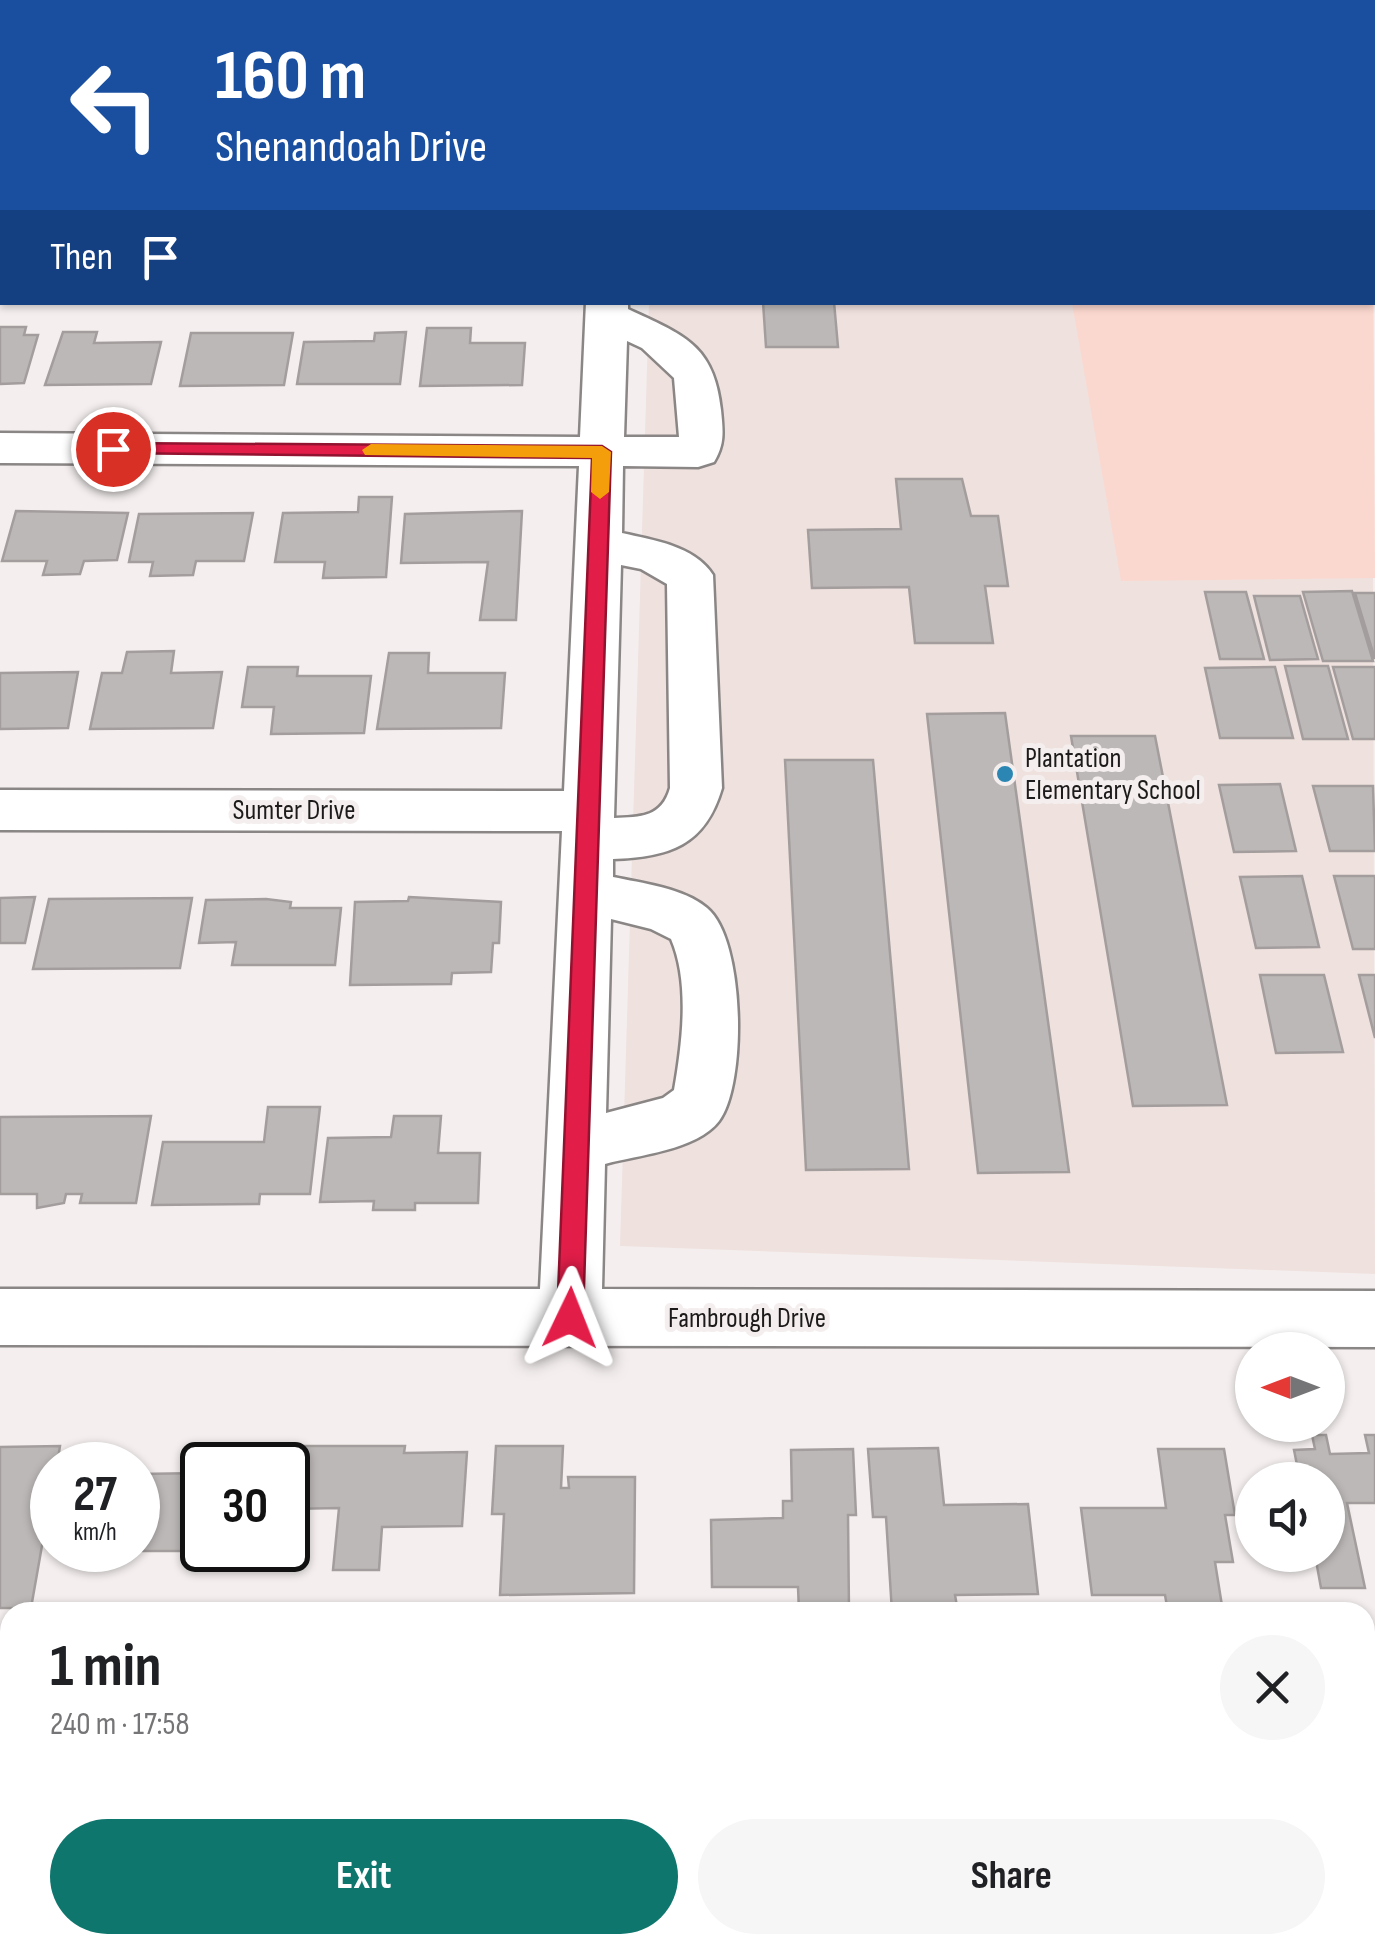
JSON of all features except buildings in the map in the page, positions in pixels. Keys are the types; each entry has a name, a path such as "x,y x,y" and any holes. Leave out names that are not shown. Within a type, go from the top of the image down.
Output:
{"street":[{"path":"0,448 602,452 687,454 698,452 702,442 696,378 688,364 606,309 602,452 570,1318"},
{"path":"587,847 675,828 694,806 696,788 689,575 654,556 598,544"},
{"name":"Sumter Drive","path":"0,810 587,847"},
{"path":"577,1146 679,1118 698,1106 708,1073 706,957 701,938 692,926 587,847"},
{"name":"Fambrough Drive","path":"0,1318 1375,1318"}],"shaded area":[{"name":"Plantation Elementary School","path":"649,305 1372,305 1375,1274 620,1246"},
{"path":"1072,305 1374,305 1375,578 1121,581"}],"slow traffic":[{"path":"371,450 602,452 600,492"}],"place":[{"name":"Plantation Elementary School","path":"1005,774"}],"route":[{"path":"113,449 602,452 570,1318"}]}
